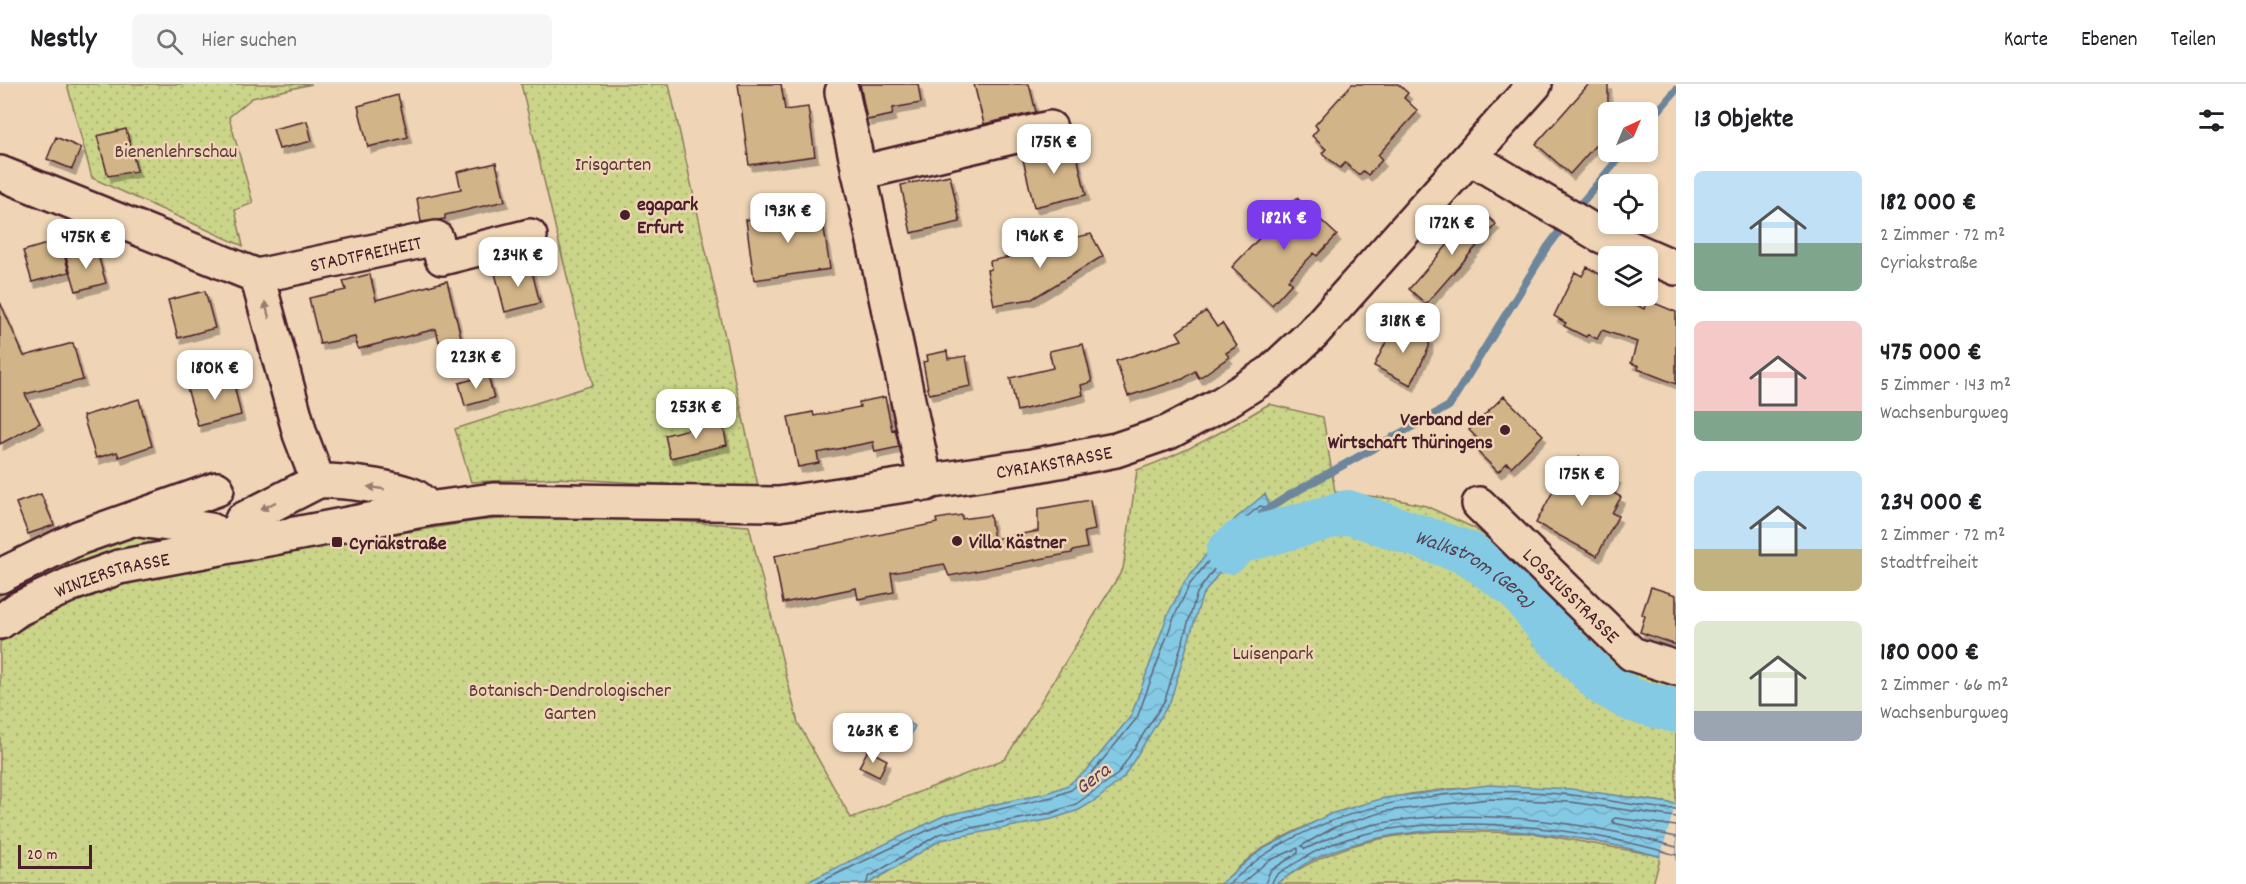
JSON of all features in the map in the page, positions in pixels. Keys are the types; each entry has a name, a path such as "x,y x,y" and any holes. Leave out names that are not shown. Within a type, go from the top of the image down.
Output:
{"street":[{"name":"CYRIAKSTRASSE","path":"428,508 494,500 779,504 926,484 1116,450 1169,432 1223,403 1269,373 1312,334 1535,84"},
{"path":"842,92 926,484"},
{"path":"859,173 1050,128"},
{"path":"1471,158 1600,235 1676,268"},
{"path":"0,173 258,276 300,434 318,481"},
{"name":"STADTFREIHEIT","path":"258,276 436,238 442,258 530,236"},
{"path":"232,545 242,520 318,481 332,480 402,491 417,497 428,508"},
{"name":"WINZERSTRASSE","path":"0,576 78,538 217,489"},
{"name":"LOSSIUSSTRASSE","path":"1479,504 1632,654 1676,668"},
{"name":"WINZERSTRASSE","path":"0,622 18,609 69,585 119,567 428,508"},
{"name":"WINZERSTRASSE","path":"136,519 212,530 232,545"}],"green space":[{"name":"Bienenlehrschau","path":"67,84 312,84 252,98 229,117 253,203 235,210 243,246 92,178"},
{"name":"egapark Erfurt","path":"521,84 669,84 759,490 556,478 471,482 455,429 593,385"},
{"path":"1269,404 1323,417 1335,492 1395,499 1426,506 1474,528 1526,566 1630,663 1676,686 1676,804 1568,790 1515,787 1464,788 1413,793 1363,805 1313,823 1262,849 1220,884 0,884 0,642 59,607 123,582 224,562 476,521 536,516 598,516 749,526 798,723 851,818 1005,759 1123,569 1137,470 1205,440"},
{"path":"148,530 208,535 0,606 0,583"},
{"path":"1438,831 1533,833 1661,856 1653,884 1275,884 1315,861 1352,846 1392,837"}],"water":[{"name":"Gera","path":"1265,494 1281,532 1241,552 1219,573 1202,596 1170,702 1123,778 1099,798 1079,810 1052,819 941,840 868,884 803,884 943,816 1050,792 1068,785 1087,770 1131,716 1168,614 1185,581 1235,519"},
{"path":"890,713 915,726 907,742 882,730"},
{"path":"1489,785 1571,789 1676,804 1676,861 1597,842 1555,835 1469,829 1426,831 1386,837 1342,848 1305,864 1275,884 1220,884 1261,850 1330,814 1384,798"}],"pier":[{"path":"1676,802 1676,864 1660,859"}],"building":[{"path":"738,84 781,84 785,110 808,107 815,156 749,165"},
{"path":"860,84 918,84 921,103 893,108 892,115 867,120"},
{"path":"974,84 1029,84 1036,112 984,124"},
{"path":"1352,84 1398,84 1408,93 1404,98 1418,111 1378,155 1382,160 1368,175 1363,171 1359,175 1345,163 1340,168 1322,153 1326,149 1312,136 1318,129 1315,125"},
{"path":"1589,84 1608,84 1608,102 1598,102 1598,142 1570,174 1536,144"},
{"path":"398,95 408,137 368,147 358,106"},
{"path":"307,121 312,141 279,149 273,129"},
{"path":"126,129 137,171 108,176 97,136"},
{"path":"56,137 81,148 72,169 47,159"},
{"path":"1074,143 1086,195 1034,207 1022,155"},
{"path":"496,163 505,201 445,215 445,219 421,222 417,198 461,189 457,172"},
{"path":"950,175 960,222 911,233 901,185"},
{"path":"1297,198 1337,235 1317,256 1314,253 1288,280 1292,283 1272,305 1232,267"},
{"path":"821,208 830,269 754,280 746,220"},
{"path":"1479,209 1496,224 1426,304 1409,289"},
{"path":"1091,234 1103,256 1032,299 994,305 987,270 991,269 990,261 1025,254 1025,248"},
{"path":"60,240 69,272 32,282 23,251"},
{"path":"96,248 106,283 76,291 66,257"},
{"path":"530,264 540,303 505,312 495,273"},
{"path":"1587,267 1598,273 1598,306 1638,306 1644,309 1645,306 1658,305 1676,312 1676,384 1638,369 1639,366 1631,363 1637,342 1602,330 1597,339 1588,334 1586,337 1564,326 1566,323 1554,316 1575,272 1582,276"},
{"path":"370,274 376,300 447,281 461,337 439,342 436,329 358,349 355,337 320,344 309,298 346,290 343,281"},
{"path":"205,291 215,328 178,338 168,300"},
{"path":"0,302 24,356 73,343 83,380 25,394 40,423 0,444"},
{"path":"1206,311 1217,327 1222,323 1237,346 1226,353 1229,357 1199,378 1195,371 1183,379 1128,396 1116,361 1182,340 1177,332"},
{"path":"1394,326 1402,326 1429,339 1429,347 1411,385 1374,366"},
{"path":"1083,344 1092,382 1081,385 1083,395 1017,411 1010,378 1053,368 1049,351"},
{"path":"947,351 948,359 966,356 971,386 929,394 923,362 928,361 927,355"},
{"path":"488,375 494,398 465,406 459,383"},
{"path":"232,376 241,415 198,426 187,388"},
{"path":"1504,396 1543,435 1511,467 1507,463 1498,472 1475,449 1481,442 1469,430"},
{"path":"885,397 892,430 895,429 899,447 875,452 873,442 817,453 819,463 798,467 788,417 813,412 814,416 860,407 859,402"},
{"path":"139,399 152,446 119,457 117,452 96,458 83,416"},
{"path":"722,421 727,445 670,458 665,435"},
{"path":"1579,457 1617,478 1610,491 1621,497 1612,513 1618,516 1597,556 1536,523 1566,467 1572,471"},
{"path":"41,494 54,525 28,534 16,503"},
{"path":"1090,500 1095,530 1084,532 1087,548 1072,551 1072,553 949,576 944,564 891,573 894,592 858,599 856,588 783,603 774,556 937,523 936,519 962,515 962,519 990,515 994,539 1038,531 1038,509"},
{"path":"1651,587 1676,595 1676,645 1640,632 1645,616 1642,614"},
{"path":"868,750 887,760 879,777 859,767"}],"waterway":[{"path":"1658,111 1676,90"},
{"path":"1574,212 1616,162"},
{"path":"1262,513 1288,496 1449,406 1547,248 1565,224"},
{"name":"Walkstrom (Gera)","path":"1228,552 1239,542 1348,512 1468,553 1517,588 1554,635 1602,683 1632,700 1676,711"}],"place":[{"name":"egapark Erfurt","path":"625,215"},
{"name":"Verband der Wirtschaft Thüringens","path":"1505,430"},
{"name":"Villa Kästner","path":"957,541"},
{"name":"Cyriakstraße","path":"337,542"}],"park label":[{"name":"Irisgarten","path":"613,163"},
{"name":"Luisenpark","path":"1273,652"},
{"name":"Botanisch-Dendrologischer Garten","path":"570,700"}]}
